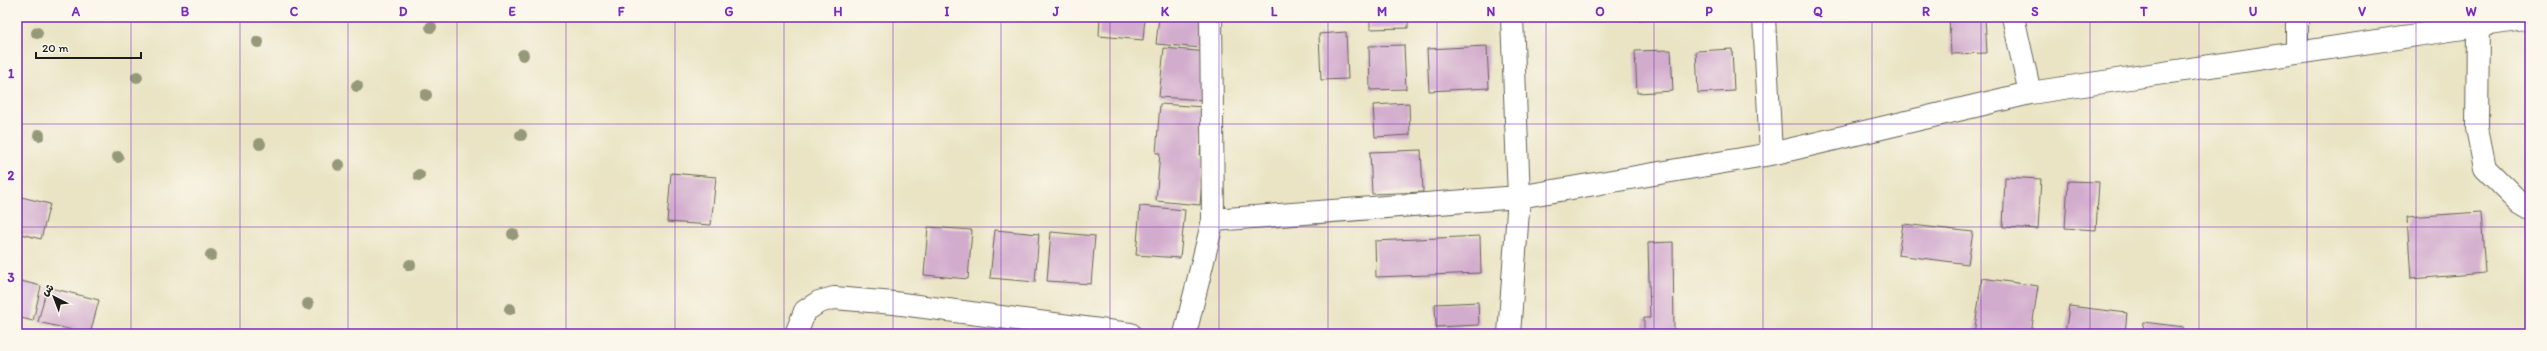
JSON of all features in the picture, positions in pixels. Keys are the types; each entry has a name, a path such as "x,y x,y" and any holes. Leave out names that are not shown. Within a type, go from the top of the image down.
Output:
{"street":[{"path":"1185,334 1213,220 1211,17"},
{"path":"1509,334 1519,197 1512,17"},
{"path":"1764,17 1771,154"},
{"path":"2013,17 2030,93"},
{"path":"2296,17 2297,52"},
{"path":"1213,220 1519,197 1771,154 2030,93 2530,18"},
{"path":"2478,25 2478,128 2486,168 2520,202 2530,209"},
{"path":"796,334 805,311 819,302 834,298 894,303 1130,334"}],"building":[{"path":"1100,17 1145,17 1143,40 1099,36"},
{"path":"1159,17 1203,17 1201,48 1156,44"},
{"path":"1370,17 1408,17 1408,28 1370,29"},
{"path":"1635,17 1670,17 1671,19 1635,20"},
{"path":"1949,17 1985,17 1987,53 1951,54"},
{"path":"1346,32 1348,79 1321,80 1319,34"},
{"path":"1404,45 1406,89 1370,90 1369,46"},
{"path":"1487,46 1489,88 1429,91 1427,49"},
{"path":"1164,48 1208,52 1204,100 1159,97"},
{"path":"1732,49 1734,91 1698,93 1696,51"},
{"path":"1671,50 1673,91 1637,93 1635,51"},
{"path":"1409,103 1410,135 1375,137 1373,105"},
{"path":"1160,104 1204,107 1200,156 1204,156 1200,205 1156,201 1160,153 1156,153"},
{"path":"1421,150 1423,192 1372,194 1370,152"},
{"path":"671,173 716,177 711,225 667,222"},
{"path":"2005,177 2041,179 2038,229 2003,227"},
{"path":"2068,181 2099,182 2096,230 2065,228"},
{"path":"17,196 50,204 41,239 17,233"},
{"path":"1140,206 1185,210 1180,258 1136,255"},
{"path":"2481,212 2485,273 2411,279 2407,217"},
{"path":"1903,224 1973,232 1968,264 1898,255"},
{"path":"928,227 972,230 968,279 924,275"},
{"path":"995,230 1039,234 1035,282 990,278"},
{"path":"1051,232 1095,236 1091,284 1047,281"},
{"path":"1480,236 1481,273 1376,277 1375,241"},
{"path":"1673,242 1674,334 1644,334 1644,318 1650,318 1648,243"},
{"path":"1982,278 2038,286 2031,334 1974,334"},
{"path":"17,280 41,286 33,321 17,317"},
{"path":"47,287 99,300 90,334 38,322"},
{"path":"1478,302 1479,325 1436,327 1435,304"},
{"path":"2069,306 2127,313 2125,334 2065,334"},
{"path":"2144,322 2183,327 2182,334 2142,334"}]}
